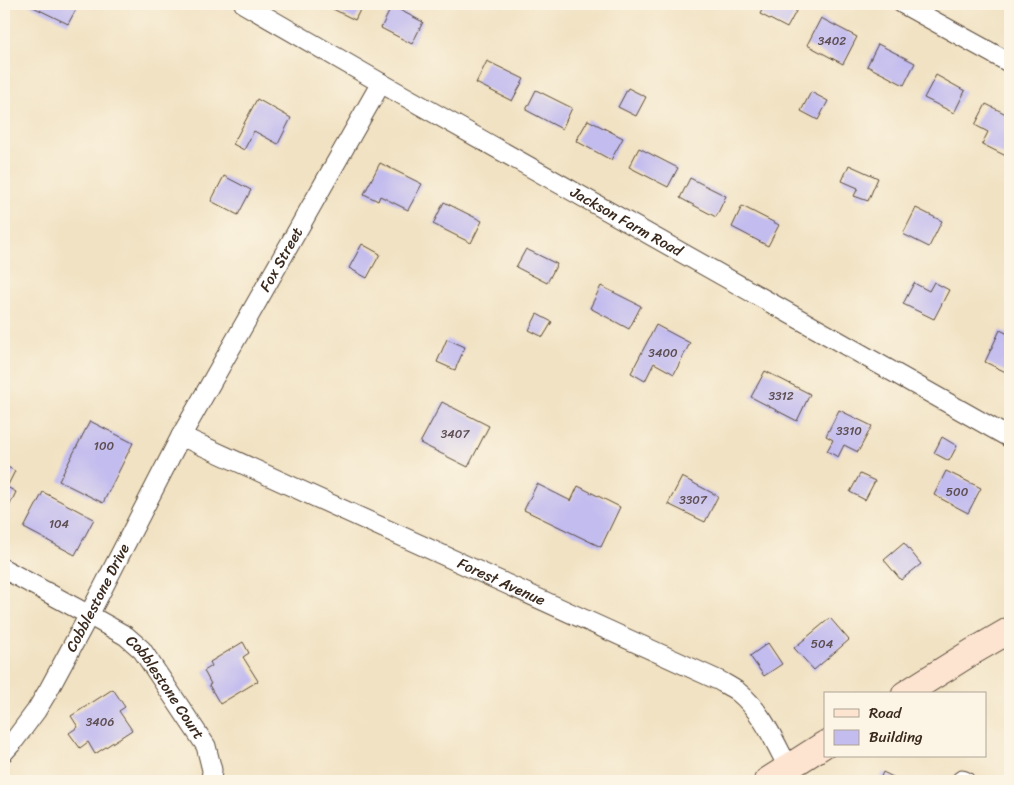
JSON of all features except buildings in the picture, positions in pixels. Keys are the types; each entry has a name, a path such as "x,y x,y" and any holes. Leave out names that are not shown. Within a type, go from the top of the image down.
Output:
{"main road":[{"path":"908,692 1010,630"},
{"path":"778,774 824,745"}],"street":[{"name":"Jackson Farm Road","path":"244,4 1010,438"},
{"path":"903,4 1010,63"},
{"name":"Fox Street","path":"181,436 381,83"},
{"name":"Cobblestone Drive","path":"4,752 40,704 89,615 181,436"},
{"name":"Forest Avenue","path":"181,436 720,681 746,699 769,731 778,774"},
{"name":"Cobblestone Court","path":"4,569 126,636 142,650 206,746 212,770 211,781"}]}
